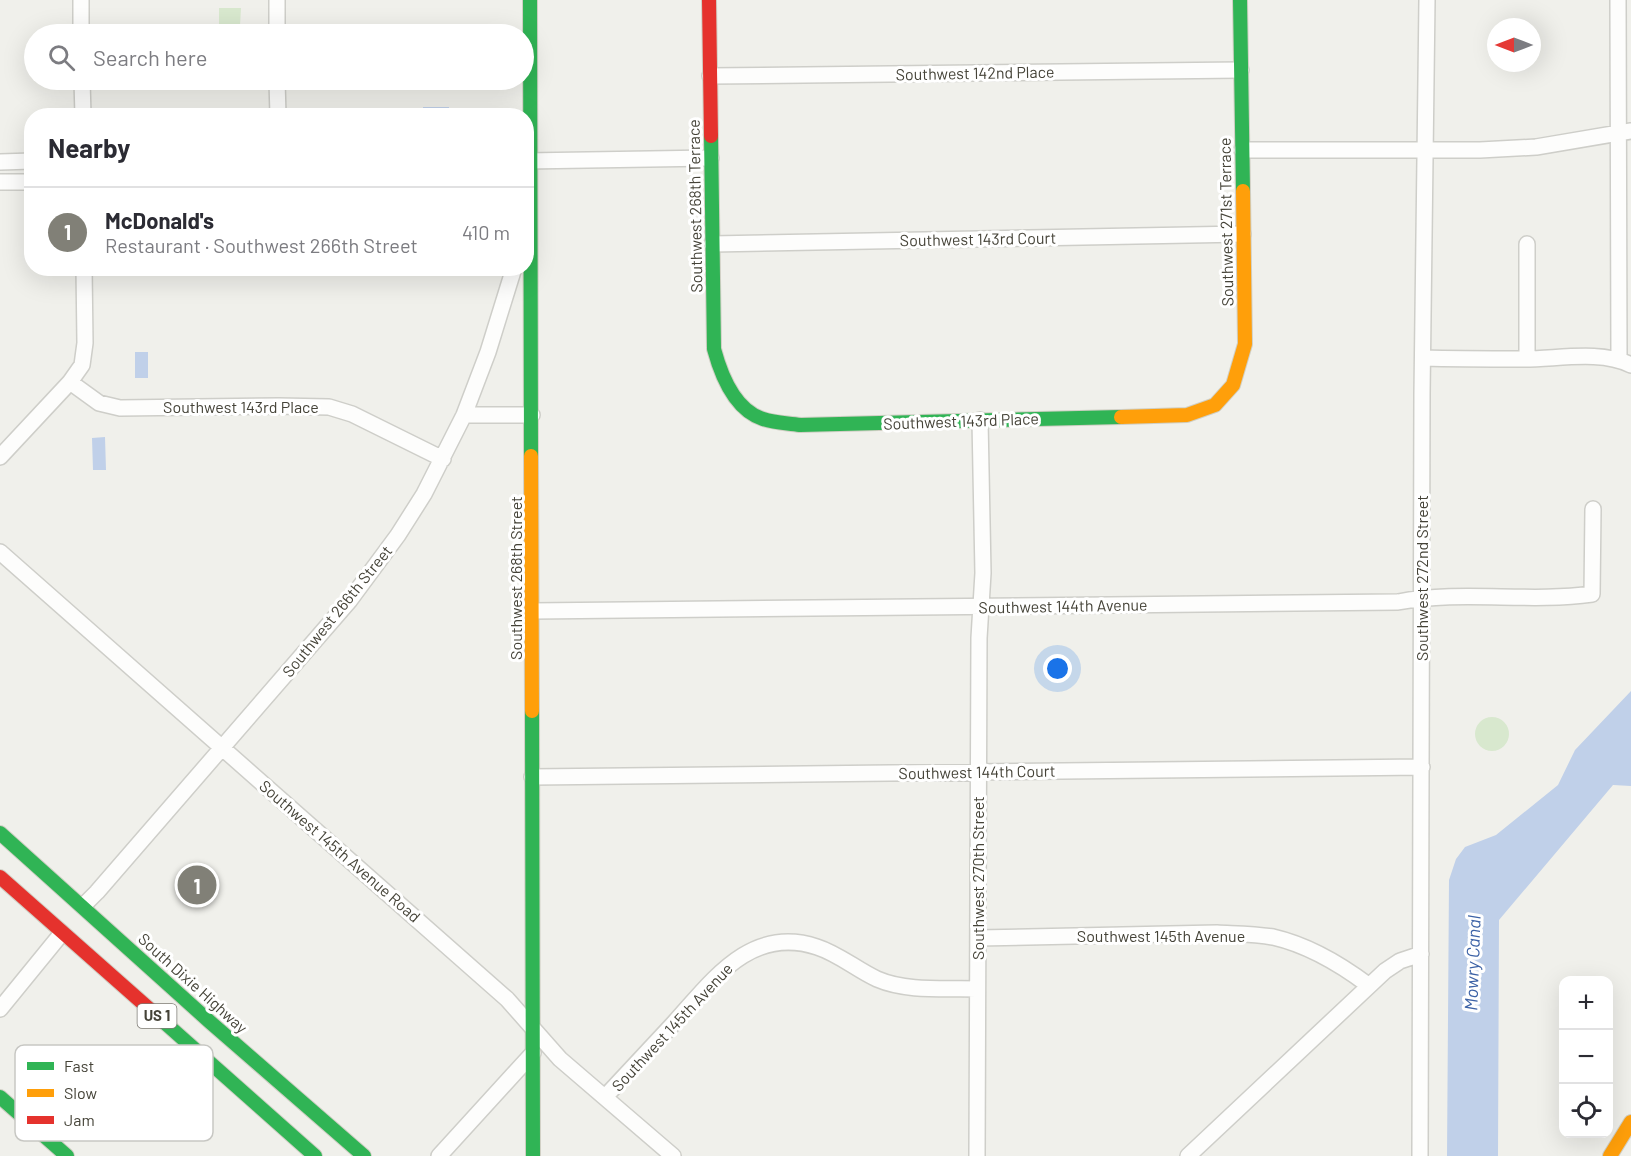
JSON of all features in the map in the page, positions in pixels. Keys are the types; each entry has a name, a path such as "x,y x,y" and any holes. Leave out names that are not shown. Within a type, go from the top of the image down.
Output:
{"main road":[{"name":"Southwest 268th Street","path":"530,0 530,24"},
{"name":"Southwest 268th Terrace","path":"708,0 714,349 717,366 740,405"},
{"name":"Southwest 271st Terrace","path":"1187,415 1215,405 1233,385 1245,344 1240,0"},
{"name":"Southwest 268th Street","path":"529,90 529,108"},
{"name":"Southwest 268th Street","path":"530,276 533,611 533,1156"},
{"name":"Southwest 143rd Place","path":"740,405 760,419 800,425 1187,415"},
{"name":"South Dixie Highway","path":"0,832 210,1022 364,1156"},
{"name":"US 1","path":"0,876 189,1045"},
{"path":"52,899 83,906"},
{"path":"62,933 88,937"},
{"path":"170,1005 210,1022"},
{"name":"US 1","path":"213,1066 315,1156"},
{"path":"0,1097 15,1110"},
{"path":"1610,1156 1631,1122"},
{"path":"50,1141 67,1156"}],"street":[{"path":"81,0 81,24"},
{"path":"278,0 278,24"},
{"name":"Southwest 272nd Street","path":"1420,1156 1423,358 1427,0"},
{"path":"1423,358 1592,357 1625,363 1624,132 1618,0"},
{"name":"Southwest 142nd Place","path":"710,76 1241,70"},
{"path":"82,90 83,108"},
{"path":"278,90 278,108"},
{"path":"1242,150 1426,150 1536,147 1624,132"},
{"path":"534,162 711,158"},
{"path":"0,162 24,161"},
{"path":"0,182 24,182"},
{"name":"Southwest 143rd Court","path":"712,244 1243,234"},
{"path":"1527,244 1527,359"},
{"path":"0,457 58,392 70,382 82,364 84,276"},
{"name":"Southwest 266th Street","path":"83,906 372,573 424,495 464,415 488,352 512,276"},
{"name":"Southwest 143rd Place","path":"70,382 99,403 120,408 329,407 352,414 443,459"},
{"path":"464,415 532,415"},
{"name":"Southwest 270th Street","path":"977,1156 978,772 980,606 983,573 980,420"},
{"name":"Southwest 144th Avenue","path":"533,611 1398,602 1422,598 1563,598 1592,594 1593,509"},
{"name":"Southwest 145th Avenue Road","path":"0,552 507,999 560,1059 672,1156"},
{"name":"Southwest 144th Court","path":"532,777 1422,767"},
{"path":"0,1009 62,933"},
{"name":"Southwest 145th Avenue","path":"978,938 1217,933 1253,935 1274,938 1310,950 1344,967 1368,985"},
{"name":"Southwest 145th Avenue","path":"605,1097 717,975 743,955 770,944 795,942 819,948 864,973 890,984 908,987 977,988"},
{"path":"1188,1156 1368,985 1400,961 1422,954"},
{"path":"440,1156 533,1053"}],"green space":[{"path":"219,8 241,8 240,24 219,24"},
{"path":"1492,717 1504,722 1509,734 1504,746 1492,751 1480,746 1475,734 1480,722"}],"water":[{"path":"423,107 449,107 449,108"},
{"path":"135,352 148,352 148,378 135,378"},
{"path":"105,437 106,470 93,470 92,438"},
{"name":"Mowry Canal","path":"1631,691 1631,786 1613,785 1499,920 1498,1156 1447,1156 1449,880 1456,859 1465,847 1496,835 1558,785 1575,750"}],"traffic: fast":[{"path":"530,0 530,24"},
{"path":"1240,0 1243,191"},
{"path":"530,90 530,108"},
{"path":"711,136 714,349 725,380 737,400 753,414 763,419 800,425 1121,417"},
{"path":"531,276 531,456"},
{"path":"532,711 533,1156"},
{"path":"0,833 210,1022 364,1156"},
{"path":"155,1014 190,1045"},
{"path":"213,1065 315,1156"},
{"path":"0,1097 15,1110"},
{"path":"50,1141 67,1156"}],"traffic: slow":[{"path":"1121,417 1187,415 1215,405 1233,385 1245,344 1243,191"},
{"path":"531,456 532,711"},
{"path":"1610,1156 1631,1122"}],"traffic: jam":[{"path":"709,0 711,136"},
{"path":"0,877 155,1014"}],"place":[{"name":"McDonald's","path":"197,885"}]}
